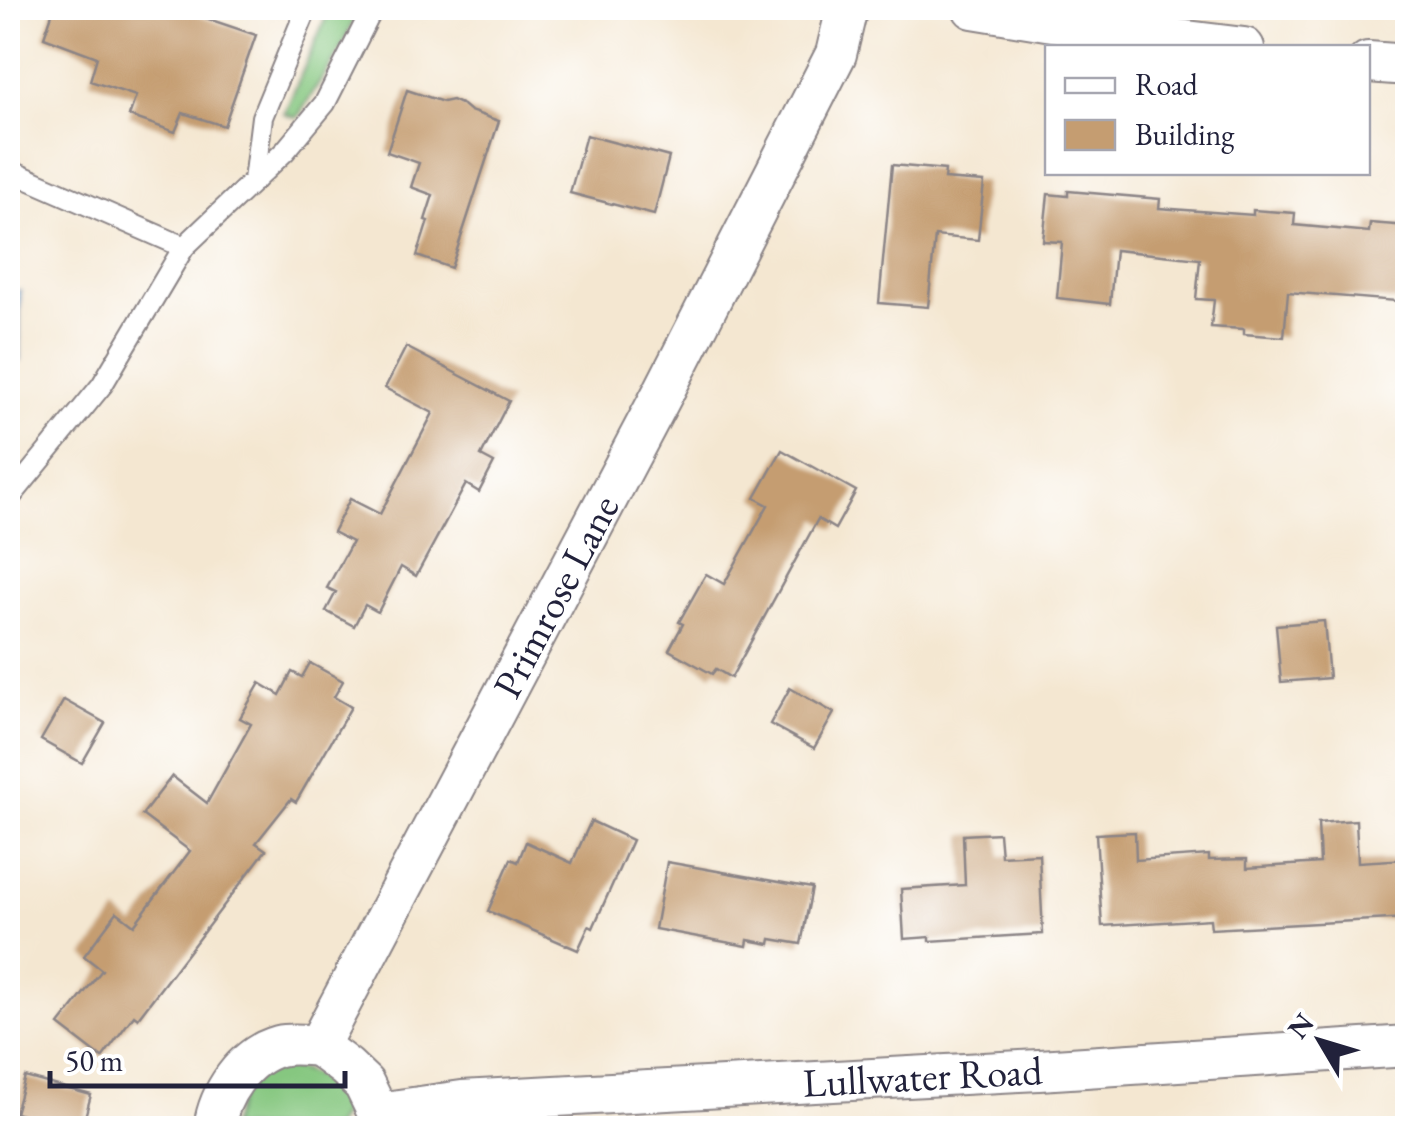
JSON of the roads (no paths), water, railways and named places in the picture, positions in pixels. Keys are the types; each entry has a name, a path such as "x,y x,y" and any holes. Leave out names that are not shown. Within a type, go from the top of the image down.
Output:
{"street":[{"name":"Primrose Lane","path":"318,1046 664,391 836,54 847,8"},
{"path":"974,8 1220,45"},
{"path":"1370,62 1408,65"},
{"path":"214,1128 222,1099 233,1080 258,1054 278,1046 318,1046"},
{"name":"Lullwater Road","path":"318,1046 364,1084 372,1121 462,1101 1408,1046"}],"lane":[{"path":"254,181 262,117 307,8"},
{"path":"8,500 102,385 184,247 285,151 325,103 373,8"},
{"path":"8,170 184,247"}],"water":[{"path":"8,291 20,291 20,361 8,361"}]}
